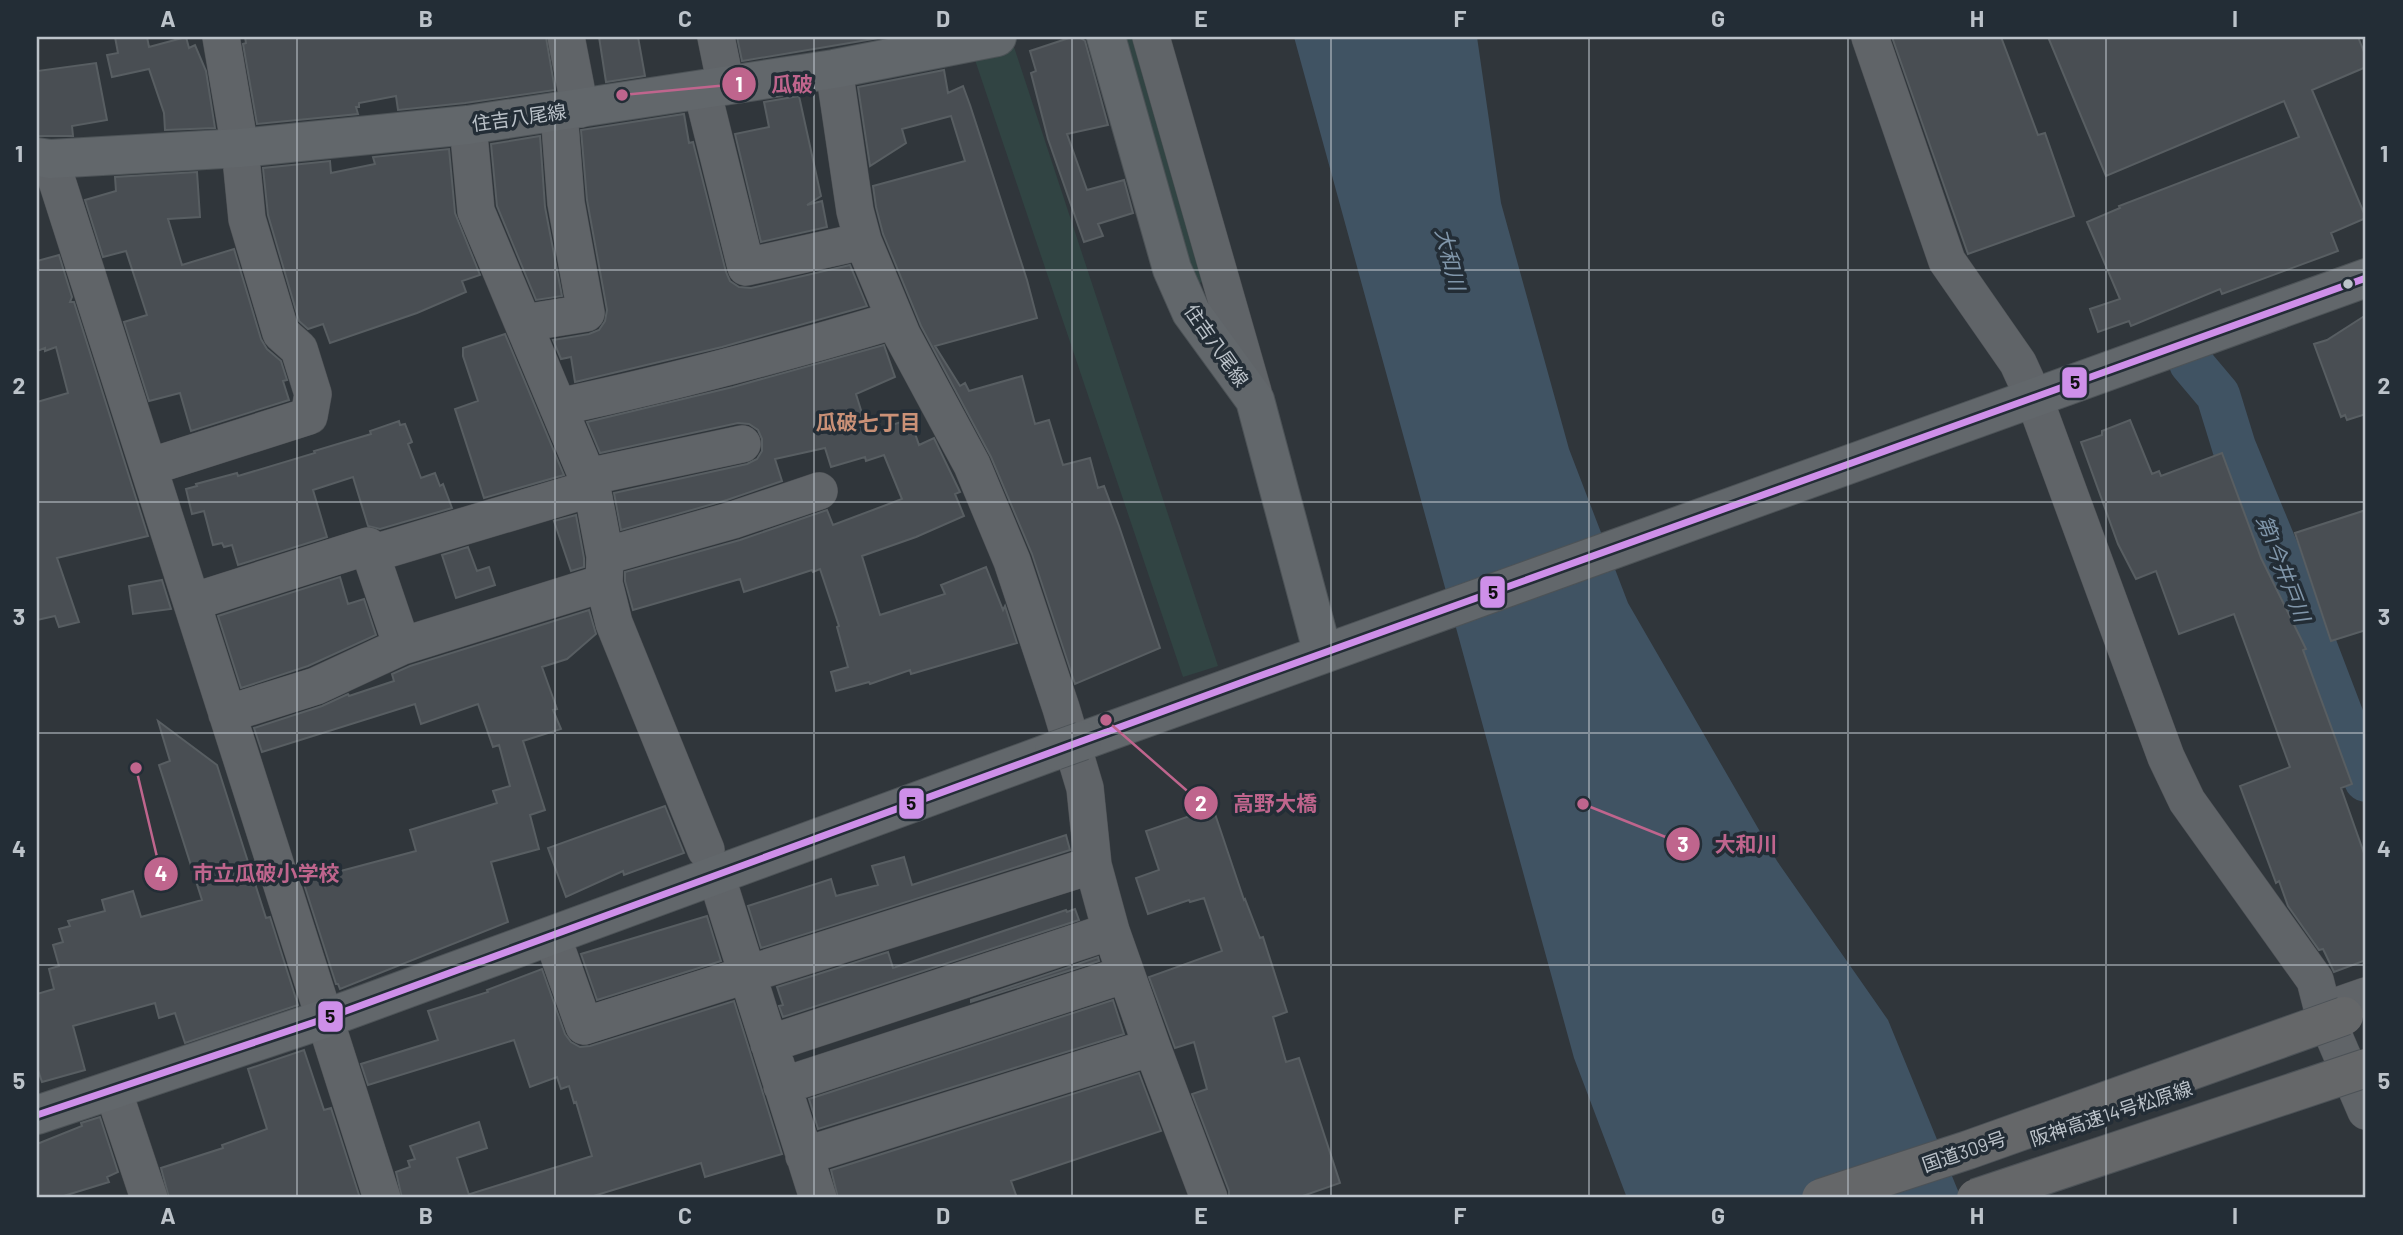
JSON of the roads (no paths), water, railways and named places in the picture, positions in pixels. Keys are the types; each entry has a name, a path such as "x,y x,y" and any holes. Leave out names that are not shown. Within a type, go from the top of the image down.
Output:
{"highway":[{"name":"阪神高速14号松原線","path":"1855,1198 2141,1104 2332,1014 2353,1010"},
{"name":"国道309号","path":"1821,1198 1968,1150 2353,1010"},
{"name":"阪神高速14号松原線","path":"1976,1198 2366,1068"},
{"path":"2043,1198 2366,1093"}],"main road":[{"name":"住吉八尾線","path":"1106,37 1172,269 1191,312 1255,400 1330,651"},
{"name":"住吉八尾線","path":"44,158 240,148 467,125 834,69 880,48 951,48 993,38"},
{"path":"37,1115 324,1019 1160,712 2366,278"}],"street":[{"path":"149,467 309,416 313,394 299,349 281,333 247,219 240,148 221,37"},
{"path":"524,323 586,313 566,203 569,111 566,37"},
{"path":"716,37 714,88 746,267 863,242"},
{"path":"1151,37 1255,400"},
{"path":"1870,37 1947,261 2018,363 2024,401 2166,757 2187,801 2315,980 2353,1010 2366,1111"},
{"path":"834,69 855,211 863,242 895,320 972,465 1012,561 1062,708 1085,788 1093,865 1111,930 1209,1198"},
{"path":"467,125 475,211 590,483 614,623 706,850"},
{"path":"44,158 149,467 382,1198"},
{"path":"558,407 715,371 895,320"},
{"path":"371,554 590,483 741,444"},
{"path":"227,714 316,686 402,646 733,520 819,491"},
{"path":"192,601 368,546 402,646"},
{"path":"552,936 584,1026 1093,865"},
{"path":"722,894 818,1198"},
{"path":"769,1044 1111,930"},
{"path":"782,1086 1126,974"},
{"path":"804,1156 1152,1047"},
{"path":"113,1090 149,1198"}],"water":[{"path":"1294,37 1477,37 1501,203 1569,449 1628,603 1777,861 1888,1020 1961,1198 1627,1198 1574,1058"}],"waterway":[{"name":"第1今井戸川","path":"2191,363 2218,395 2234,447 2297,599 2366,780"}],"place":[{"name":"瓜破","path":"622,95"},
{"name":"高野大橋","path":"1106,720"},
{"name":"市立瓜破小学校","path":"136,768"},
{"name":"大和川","path":"1583,804"}],"district":[{"name":"瓜破七丁目","path":"868,421"}]}
